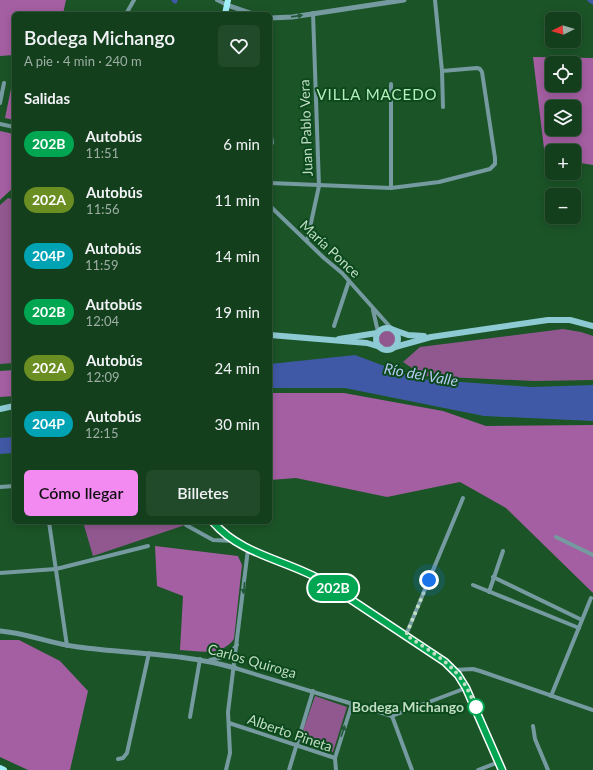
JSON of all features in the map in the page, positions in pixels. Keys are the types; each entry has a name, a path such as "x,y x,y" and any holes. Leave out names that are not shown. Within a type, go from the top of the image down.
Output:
{"main road":[{"path":"225,12 227,2"},
{"path":"272,335 367,343 387,350 431,337 548,320 570,320 593,326"},
{"path":"326,339 356,338 378,332 383,328 392,329 408,335 431,337"},
{"path":"392,329 398,339 395,347"},
{"path":"378,332 376,341 380,347"},
{"path":"0,409 12,406"},
{"path":"215,524 234,541 248,549 316,577 445,662 454,670 466,688 502,770"},
{"path":"0,768 4,770"}],"street":[{"path":"127,12 134,0"},
{"path":"217,0 227,2 249,12"},
{"path":"272,18 313,13 384,1 404,0"},
{"path":"434,0 442,72 443,107"},
{"name":"Juan Pablo Vera","path":"307,241 319,186 313,13"},
{"path":"272,183 391,188 439,182 490,169 495,164 480,69 442,72"},
{"path":"0,102 4,83"},
{"path":"391,84 391,188"},
{"path":"0,124 12,127"},
{"name":"María Ponce","path":"272,208 350,281 373,310 392,329"},
{"path":"334,326 350,281"},
{"name":"María Ponce","path":"373,310 378,332"},
{"path":"0,487 12,486"},
{"path":"406,635 463,498"},
{"path":"49,524 67,646"},
{"path":"186,525 213,540 234,541"},
{"path":"556,537 593,555"},
{"path":"0,573 56,570 148,546"},
{"path":"226,770 230,753 229,723 232,681 238,645 248,549"},
{"path":"489,592 503,551"},
{"path":"493,577 582,620"},
{"path":"473,586 579,628"},
{"path":"551,696 591,598"},
{"name":"Carlos Quiroga","path":"0,631 23,634 67,646 210,660 392,716"},
{"path":"210,660 227,656 238,645"},
{"path":"118,758 123,758 127,753 149,653"},
{"path":"190,717 200,659"},
{"path":"454,670 480,670 593,710"},
{"path":"412,770 392,716 466,688"},
{"path":"289,770 313,691"},
{"path":"335,758 352,704"},
{"name":"Alberto Pineta","path":"229,723 335,758 336,770"},
{"path":"533,726 535,739 548,770"},
{"path":"478,770 499,762"}],"shaded area":[{"path":"0,0 66,0 63,12 12,12 12,55 0,56"},
{"path":"533,57 545,57 545,92 581,92 581,58 593,58 593,165 581,163 581,144 545,144 545,157"},
{"path":"12,84 12,120 5,118"},
{"path":"0,131 12,134 12,189 0,200"},
{"path":"8,198 12,199 12,363 0,364 0,205"},
{"path":"563,329 593,336 593,380 534,381 424,376 403,362 420,347"},
{"path":"387,330 393,333 396,339 393,345 387,348 381,345 378,339 381,333"},
{"path":"12,370 12,396 0,397 0,371"},
{"path":"272,393 344,393 443,411 486,426 593,425 593,593 506,508 460,482 387,497 296,478 272,480"},
{"path":"84,524 188,524 93,556"},
{"path":"155,546 238,556 242,565 234,639 229,645 216,651 209,652 180,650 183,596 157,586"},
{"path":"0,640 19,640 60,661 88,691 70,770 28,770 0,757"},
{"path":"315,696 347,707 333,752 301,742 300,739"}],"water":[{"path":"355,355 419,379 532,387 593,385 593,421 484,416 345,388 272,388 272,364"},
{"path":"12,437 12,453 0,454 0,438"}],"bus line":[{"name":"202B","path":"214,524 225,534 248,549 289,565 323,581 445,662 463,681 502,770"}],"place":[{"name":"Bodega Michango","path":"476,707"}],"district":[{"name":"VILLA MACEDO","path":"377,95"}],"route":[{"path":"429,580 406,635 454,670 463,681 477,710 476,707"}],"water label":[{"name":"Río del Valle","path":"421,375"}]}
